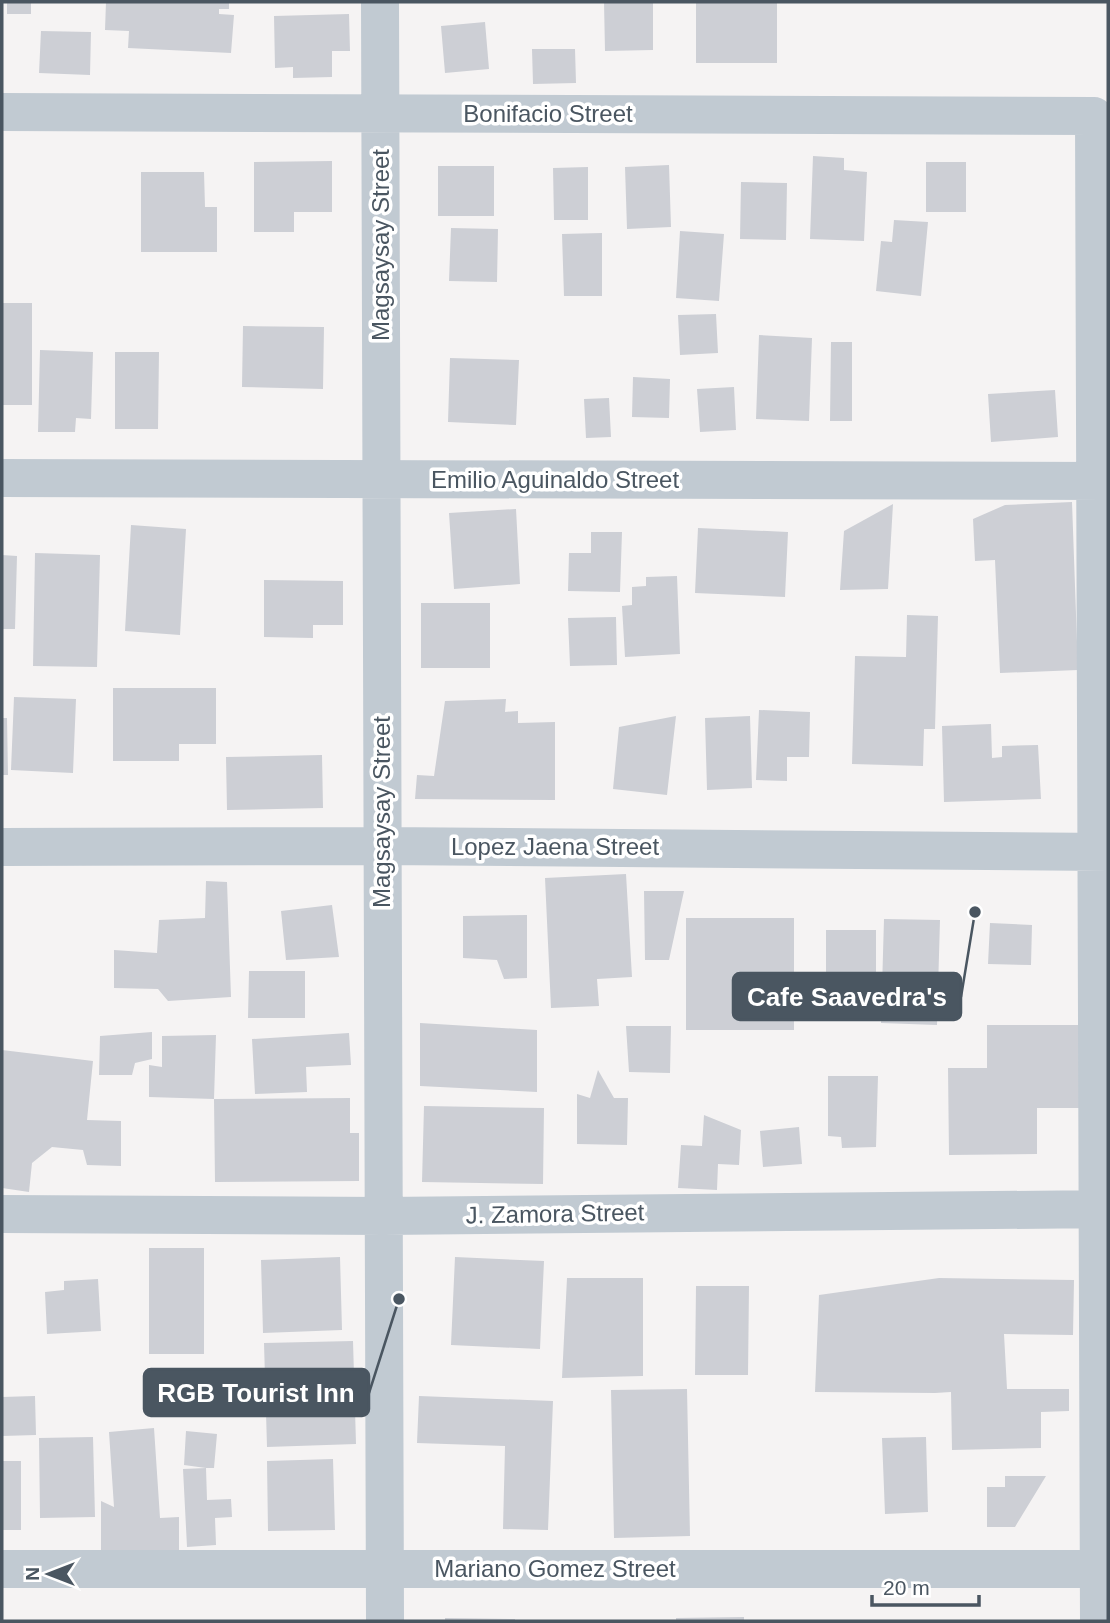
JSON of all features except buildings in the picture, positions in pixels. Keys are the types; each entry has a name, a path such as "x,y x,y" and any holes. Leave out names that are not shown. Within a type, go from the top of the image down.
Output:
{"street":[{"name":"Magsaysay Street","path":"380,2 385,1621"},
{"name":"Bonifacio Street","path":"2,113 1094,116 1102,481"},
{"name":"Emilio Aguinaldo Street","path":"2,478 1102,481"},
{"path":"1099,1621 1104,1569 1102,481"},
{"name":"Lopez Jaena Street","path":"2,847 383,846 1102,852"},
{"name":"J. Zamora Street","path":"2,1214 384,1216 1103,1209"},
{"name":"Mariano Gomez Street","path":"2,1569 1104,1569"}],"place":[{"name":"Cafe Saavedra's","path":"975,912"},
{"name":"RGB Tourist Inn","path":"399,1299"}]}
